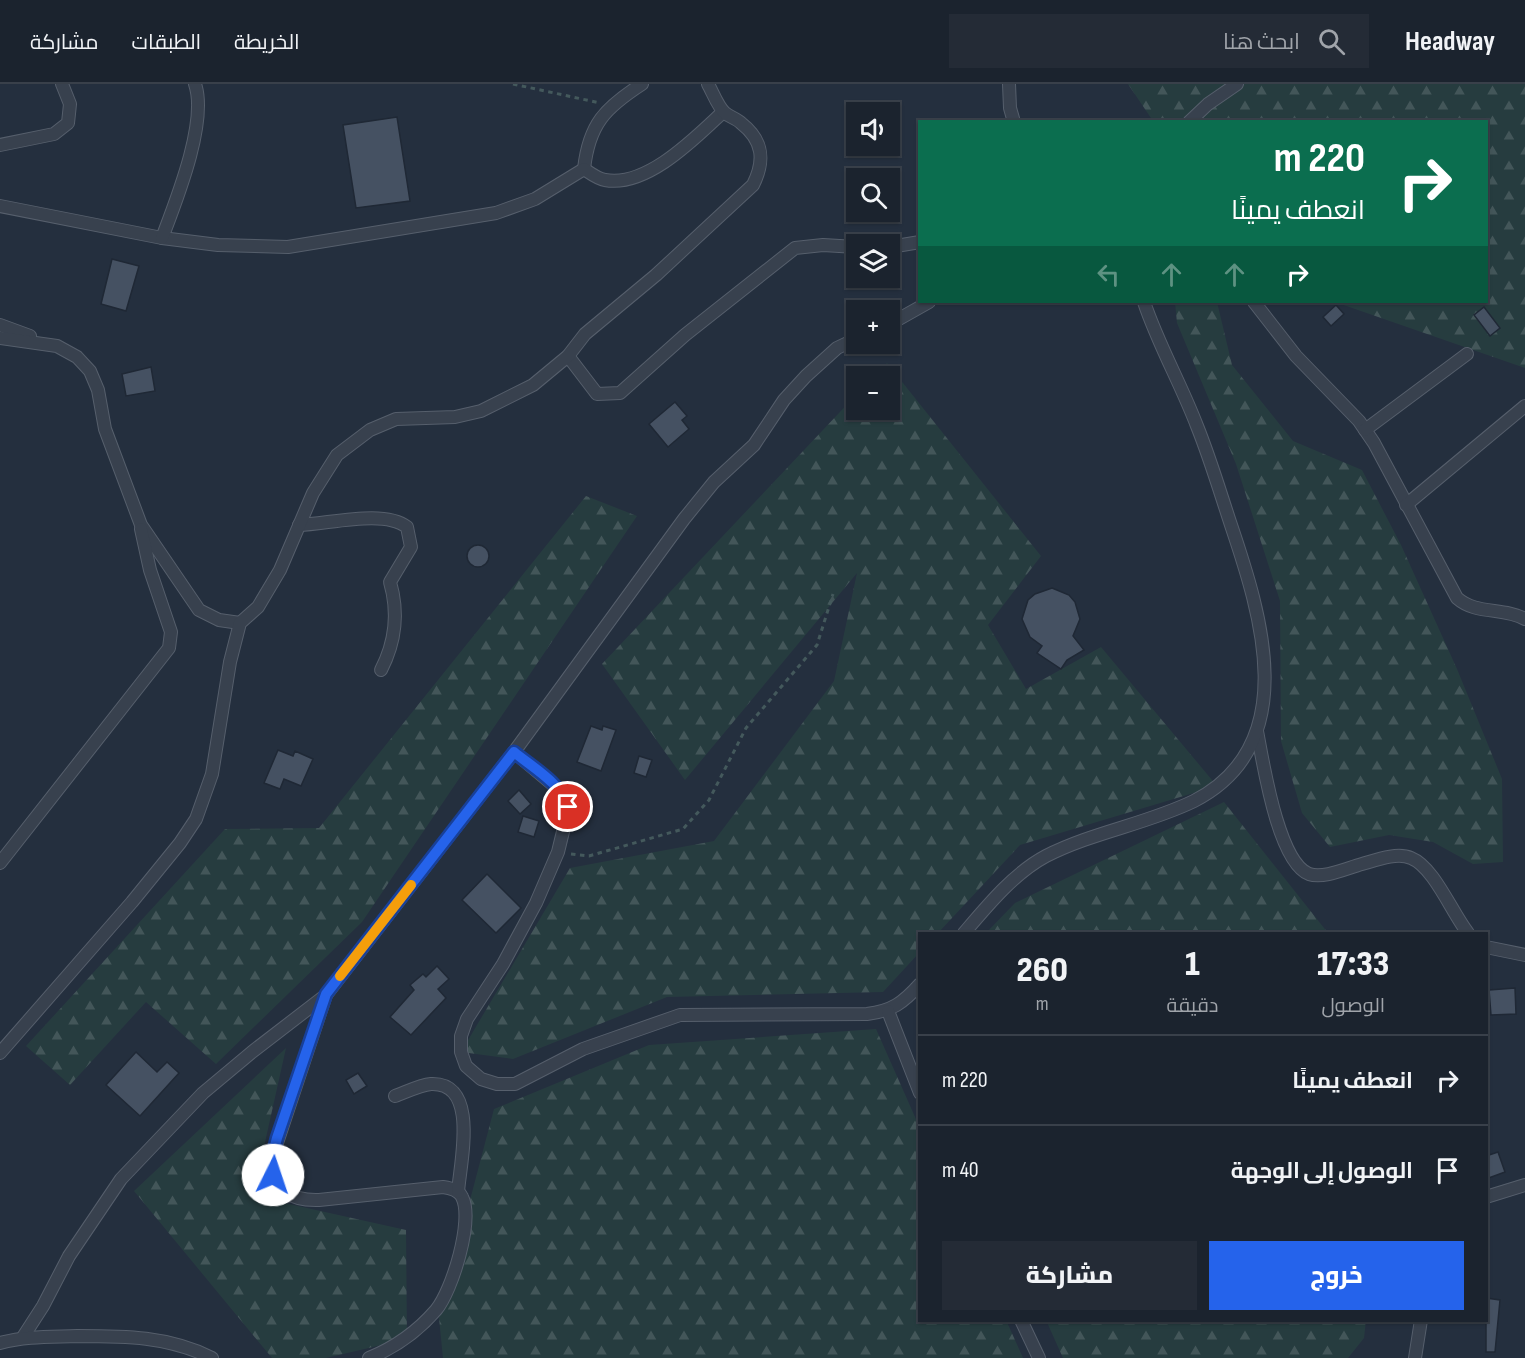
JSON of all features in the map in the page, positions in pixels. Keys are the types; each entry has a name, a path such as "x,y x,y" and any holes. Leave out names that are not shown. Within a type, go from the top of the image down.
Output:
{"street":[{"path":"0,145 54,134 68,123 70,104 62,84"},
{"path":"162,238 178,193 197,123 199,106 195,84"},
{"path":"584,169 587,144 598,120 613,105 642,84"},
{"path":"0,1053 132,902 180,843 196,819 212,774 230,662 240,623 258,607 280,570 313,493 337,455 370,430 396,419 455,417 481,411 533,386 568,356 585,334 665,267 753,185 761,170 763,156 757,138 741,122 723,112 708,84"},
{"path":"1009,84 1010,108 1013,120"},
{"path":"1190,120 1208,104 1237,84"},
{"path":"584,169 605,180 621,180 639,174 656,167 682,149 723,112"},
{"path":"1,208 162,238 218,245 288,247 496,213 535,199 584,169"},
{"path":"900,245 918,242"},
{"path":"568,356 597,394 620,393 685,335 795,248 823,245 846,246"},
{"path":"900,318 927,303"},
{"path":"1144,303 1154,332 1197,425 1251,585 1262,635 1265,673 1257,732 1268,791 1282,835 1295,863 1308,873 1322,875 1395,856 1410,857 1423,865 1467,932"},
{"path":"1255,303 1311,374 1365,430 1456,598 1470,607 1513,613 1525,619"},
{"path":"0,325 57,346 77,357 90,370 98,390 105,429 141,525 150,570 171,632 169,648 0,863"},
{"path":"0,338 57,346"},
{"path":"23,1337 43,1306 69,1256 108,1197 137,1160 212,1086 326,994 514,752 652,561 714,482 754,445 784,400 806,376 837,348 846,344"},
{"path":"1365,430 1467,354"},
{"path":"1406,505 1525,406"},
{"path":"299,525 381,518 398,520 407,527 411,547 390,582 396,603 393,643 381,670"},
{"path":"141,525 199,610 219,620 240,623"},
{"path":"965,932 1012,881 1044,857 1082,841 1181,807 1202,797 1232,774 1257,732"},
{"path":"514,752 566,797 567,818 558,852 519,936 466,1019 461,1036 460,1052 466,1066 481,1079 497,1084 515,1084 583,1049 680,1015 857,1015 888,1011 909,996 918,986"},
{"path":"1488,947 1525,955"},
{"path":"326,994 271,1161 273,1175 279,1188 290,1196 304,1200 443,1187 458,1192 462,1196 464,1206 462,1241 450,1288 438,1308 406,1339 369,1358"},
{"path":"888,1011 918,1088"},
{"path":"395,1096 431,1084 444,1086 455,1093 462,1105 464,1118 458,1192"},
{"path":"1488,1196 1525,1185"},
{"path":"1022,1322 1039,1358"},
{"path":"1415,1358 1421,1322"},
{"path":"0,1343 23,1337 140,1336 183,1346 212,1358"}],"path":[{"path":"513,84 613,105"},
{"path":"558,852 589,856 683,829 709,800 746,728 817,645 833,594"}],"green space":[{"path":"1128,84 1525,84 1525,368 1338,303 1488,303 1488,120 1152,120"},
{"path":"1175,303 1217,303 1232,365 1293,441 1362,470 1401,545 1457,669 1502,779 1503,862 1473,864 1433,842 1389,835 1330,847 1302,813 1281,741 1280,601 1236,464 1177,323"},
{"path":"900,379 1041,556 988,625 1026,689 1101,647 1217,786 1020,845 939,932 918,932 918,954 883,992 667,997 513,1059 461,1052 570,868 714,841 834,681 857,573 685,780 602,664 846,406 846,420 900,420"},
{"path":"586,496 637,516 362,922 216,1064 146,1002 70,1085 26,1046 225,829 319,828"},
{"path":"1224,802 1327,932 987,932 1015,903"},
{"path":"876,1029 918,1124 918,1322 1007,1322 1023,1358 443,1358 439,1318 494,1109 649,1045"},
{"path":"286,1048 253,1196 406,1230 407,1339 326,1358 272,1358 134,1191"},
{"path":"1047,1322 1366,1322 1364,1338 1348,1358 1063,1358"}],"building":[{"path":"397,117 410,201 356,208 343,125"},
{"path":"112,259 139,266 126,311 101,304"},
{"path":"1336,305 1344,314 1331,326 1323,317"},
{"path":"1484,307 1500,328 1490,336 1474,315"},
{"path":"151,367 155,391 126,396 122,374"},
{"path":"675,402 687,416 682,420 689,429 668,447 649,424"},
{"path":"478,545 488,552 489,556 482,566 478,567 468,560 467,556 474,546"},
{"path":"1052,588 1069,595 1075,602 1080,619 1073,636 1084,650 1067,660 1061,669 1037,653 1042,646 1030,637 1022,619 1028,600 1035,594"},
{"path":"591,726 602,730 603,726 616,730 601,771 577,762"},
{"path":"278,750 293,756 295,751 313,759 301,786 284,779 280,789 264,783"},
{"path":"639,756 652,760 646,777 634,773"},
{"path":"519,790 531,804 520,814 508,801"},
{"path":"523,816 539,821 534,837 518,832"},
{"path":"487,874 521,908 496,933 462,900"},
{"path":"437,966 449,979 438,989 446,998 411,1035 390,1017 414,990 410,985 423,974 426,977"},
{"path":"1515,988 1516,1014 1491,1015 1489,990"},
{"path":"136,1052 157,1072 167,1062 179,1073 140,1116 106,1085"},
{"path":"358,1073 367,1086 354,1094 346,1080"},
{"path":"1498,1152 1505,1172 1488,1178 1488,1155"},
{"path":"1488,1298 1500,1300 1495,1352 1486,1352"}],"slow traffic":[{"path":"340,976 411,885"}],"route":[{"path":"273,1175 271,1161 277,1138 326,994 514,752 566,797 568,807"}]}
